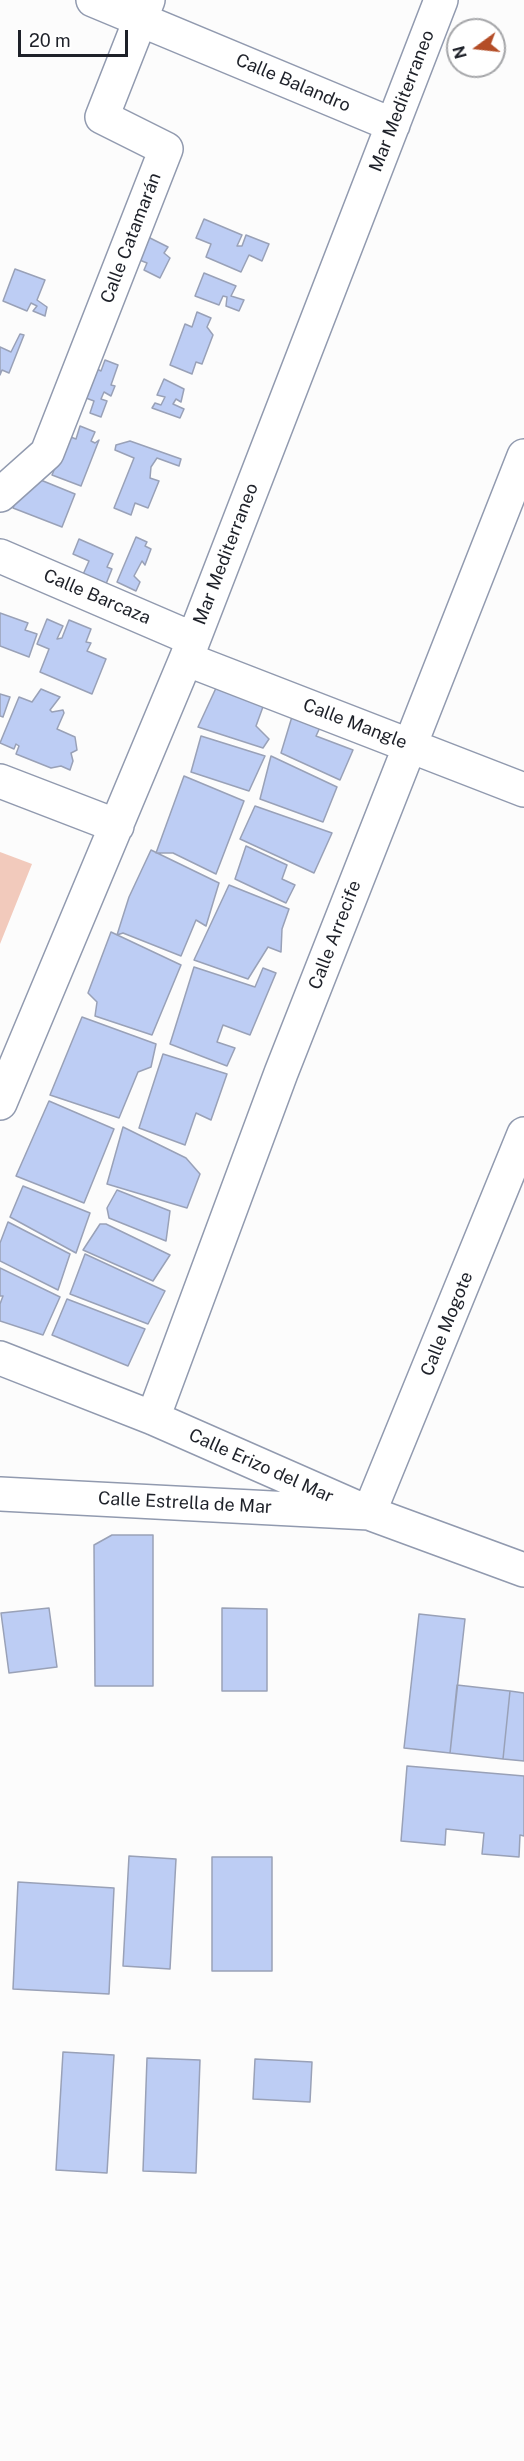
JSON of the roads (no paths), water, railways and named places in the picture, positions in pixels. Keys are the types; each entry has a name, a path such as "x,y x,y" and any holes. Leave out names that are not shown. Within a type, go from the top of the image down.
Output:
{"street":[{"name":"Calle Balandro","path":"93,0 145,10 393,125"},
{"name":"Mar Mediterraneo","path":"0,1103 189,649 441,0"},
{"name":"Calle Catamarán","path":"0,495 47,453 166,149 102,117 145,10"},
{"name":"Calle Arrecife","path":"153,1418 281,1073 524,456"},
{"name":"Calle Barcaza","path":"0,556 189,649"},
{"name":"Calle Mangle","path":"189,649 409,744 524,790"},
{"path":"0,781 117,826"},
{"name":"Calle Mogote","path":"369,1514 524,1134"},
{"name":"Calle Erizo del Mar","path":"0,1358 153,1418 369,1514 524,1570"},
{"name":"Calle Estrella de Mar","path":"0,1494 369,1514"}]}
